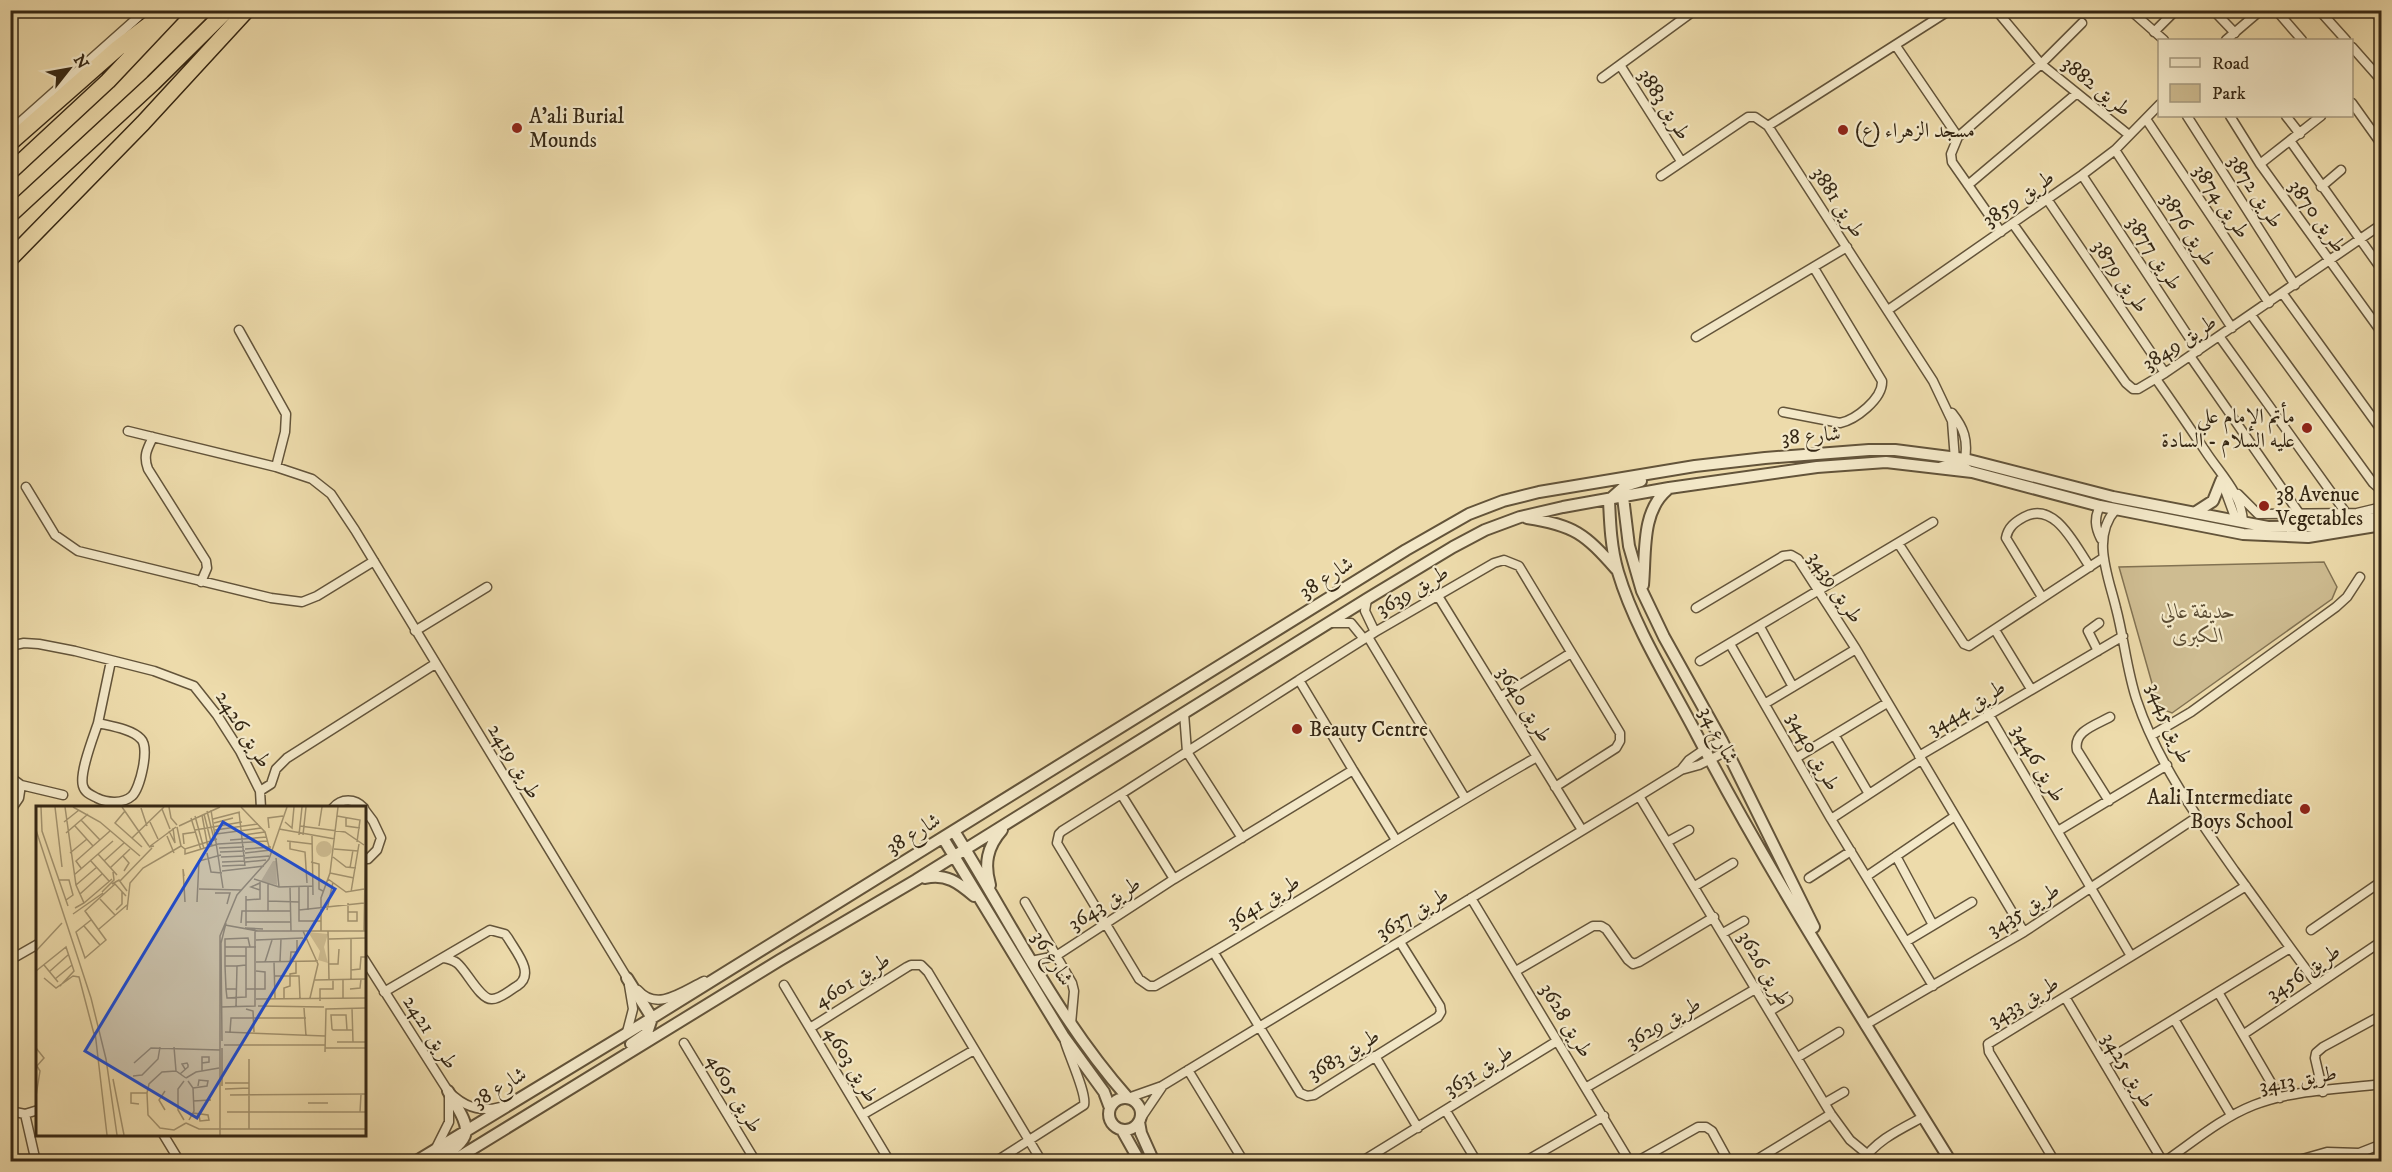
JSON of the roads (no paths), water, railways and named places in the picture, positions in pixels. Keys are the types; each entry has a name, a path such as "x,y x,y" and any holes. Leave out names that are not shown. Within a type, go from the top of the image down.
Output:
{"highway":[{"path":"10,143 118,48 168,10"},
{"path":"10,172 100,89 175,10"},
{"path":"10,215 153,83 227,10"},
{"path":"10,259 143,123 247,10"}],"street":[{"path":"10,131 146,10"},
{"name":"طريق 3883","path":"1602,78 1695,10"},
{"path":"1661,176 1748,117 1755,117 1768,126 1950,10"},
{"path":"1996,10 2041,64"},
{"path":"2130,10 2163,39"},
{"path":"2154,32 2176,10"},
{"path":"2228,39 2261,10"},
{"path":"2276,10 2301,39"},
{"path":"2319,10 2345,39"},
{"path":"2373,10 2382,21"},
{"path":"2216,11 2235,33"},
{"name":"طريق 3882","path":"1958,137 2041,64 2082,23"},
{"path":"1896,46 1958,137 1951,154 1952,162 2001,232"},
{"path":"2353,48 2382,81"},
{"name":"طريق 3882","path":"2041,64 2129,135"},
{"name":"طريق 3883","path":"1620,65 1681,161"},
{"path":"1968,185 2077,93"},
{"path":"2353,104 2382,145"},
{"name":"طريق 3859","path":"1888,310 2082,176 2115,150 2158,106"},
{"name":"طريق 3872","path":"2188,117 2295,285"},
{"name":"طريق 3870","path":"2231,117 2260,164 2382,333"},
{"path":"2287,117 2300,134"},
{"path":"2260,164 2320,117"},
{"name":"طريق 3874","path":"2146,119 2269,303"},
{"name":"طريق 3881","path":"1768,126 1964,430 1967,449 1959,460"},
{"path":"2290,142 2382,270"},
{"name":"طريق 3876","path":"2115,150 2232,328"},
{"path":"2321,187 2341,170"},
{"name":"طريق 3877","path":"2082,176 2198,351"},
{"name":"طريق 3879","path":"2047,199 2165,373"},
{"name":"طريق 3849","path":"2013,224 2129,387 2138,389 2283,294 2382,224"},
{"path":"1696,338 1847,247"},
{"path":"1783,412 1840,423 1847,422 1878,394 1882,387 1882,381 1814,268"},
{"path":"2283,294 2382,431"},
{"path":"2251,315 2373,483 2382,491"},
{"path":"239,330 286,414 285,432 276,467"},
{"path":"2219,336 2346,513"},
{"path":"2190,356 2299,513"},
{"path":"2156,379 2215,465 2258,514 2346,513 2382,507"},
{"name":"طريق 2419","path":"128,431 276,467 312,479 331,494 627,978 642,995 656,1001 664,1000 733,966"},
{"path":"153,437 145,452 144,460 147,470 206,561 207,568 201,582"},
{"name":"شارع 38","path":"415,1161 652,1018 1452,523 1503,501 1539,492 1695,466 1765,458 1895,450 1959,460 2113,497 2196,512 2266,536 2308,537 2382,525"},
{"path":"1940,467 1959,460 1971,472"},
{"name":"شارع 38","path":"1621,494 1817,467 1886,462 1971,472 2100,506 2239,527 2324,526 2382,517"},
{"path":"2215,465 2239,527"},
{"path":"1609,500 1621,494 1632,483 1683,473 1695,466"},
{"path":"1604,481 1621,494"},
{"path":"2196,512 2213,501 2221,481"},
{"path":"26,487 55,535 78,551 279,600 302,602 317,596 374,561"},
{"path":"2232,487 2241,508 2239,527"},
{"path":"1642,591 1644,548 1652,509 1657,498 1669,488"},
{"name":"شارع 34","path":"1621,494 1629,546 1642,591 1664,637 1725,746 1782,859 1841,985"},
{"path":"2100,506 2113,497"},
{"name":"شارع 38","path":"452,1161 780,960 916,880 1453,547 1520,517 1609,500"},
{"name":"شارع 34","path":"1609,500 1611,540 1618,571 1638,621 1707,754 1841,985 1951,1161"},
{"name":"طريق 3445","path":"2100,506 2096,514 2096,523 2136,700 2167,765 2197,817 2317,984"},
{"path":"2102,542 2105,524 2116,509"},
{"path":"2042,597 2006,538 2008,530 2020,520 2038,513 2052,516 2090,567"},
{"path":"2268,527 2299,513"},
{"path":"1520,517 1556,522 1575,530 1599,550 1618,571"},
{"path":"1700,661 1933,522"},
{"path":"1898,543 1964,644 1971,646 2103,558"},
{"name":"طريق 3439","path":"1696,608 1783,556 1791,555 1798,559 1856,650 2024,932"},
{"name":"طريق 3639","path":"1465,798 1369,636 1499,561 1514,562 1521,570 1620,733 1620,741 1613,750 1555,787"},
{"path":"2152,735 2192,711 2336,607 2347,597 2360,577"},
{"path":"415,630 487,587"},
{"name":"طريق 3640","path":"1438,596 1582,830"},
{"path":"1367,599 1365,611 1369,636"},
{"path":"2098,651 2088,631 2099,622"},
{"path":"1327,624 1352,623 1369,636"},
{"name":"طريق 3440","path":"1760,627 1794,687"},
{"name":"طريق 3444","path":"1995,630 2031,689"},
{"path":"1121,794 1369,636"},
{"name":"طريق 3444","path":"1831,819 1988,713 2123,636"},
{"name":"طريق 2426","path":"10,646 24,643 39,644 154,672 194,686 234,742 260,791 261,806"},
{"name":"طريق 3440","path":"1730,644 1831,819 1933,986"},
{"path":"1766,703 1856,650"},
{"path":"1500,696 1570,653"},
{"path":"98,723 121,729 141,738 146,746 145,759 133,795 122,802 101,800 87,794 83,787 82,777 98,723 111,662"},
{"path":"260,791 271,784 276,769 287,758 435,664"},
{"path":"1299,680 1396,840"},
{"path":"1796,758 1887,703"},
{"path":"1184,713 1187,752 1242,838"},
{"name":"طريق 3446","path":"1988,713 2091,887"},
{"name":"طريق 3446","path":"2109,801 2077,750 2076,743 2079,736 2086,730 2110,717"},
{"path":"1835,736 1869,794"},
{"name":"طريق 3637","path":"1128,1098 1162,1086 1639,796 1681,770 1689,760 1725,746"},
{"name":"طريق 3641","path":"1121,794 1062,831 1057,838 1059,847 1139,979 1149,986 1155,986 1465,798 1537,757"},
{"name":"طريق 3446","path":"2058,831 2167,765"},
{"name":"طريق 3643","path":"1071,1025 1074,987 1056,956 1174,879 1353,770"},
{"path":"10,777 21,785 63,795"},
{"path":"10,811 19,798 21,785"},
{"name":"طريق 3643","path":"1121,794 1174,879"},
{"name":"طريق 3626","path":"1639,796 1831,1114 1865,1158"},
{"path":"334,806 337,802 348,800 362,806"},
{"path":"366,811 381,838 377,850 366,859"},
{"path":"1867,876 1954,816"},
{"name":"طريق 3435","path":"1865,1025 2024,932 2197,817"},
{"path":"993,897 987,875 987,858 995,838 1010,821"},
{"path":"1667,842 1689,830"},
{"name":"شارع 36","path":"954,831 1071,1025 1106,1073 1128,1098"},
{"name":"شارع 36","path":"943,838 1064,1037 1101,1086 1110,1108"},
{"path":"1809,878 1851,851"},
{"path":"1896,856 1933,925"},
{"path":"1695,886 1733,863"},
{"path":"916,880 934,876 953,880 982,903"},
{"path":"2311,930 2382,881"},
{"name":"طريق 3433","path":"2055,1161 1988,1044 2246,886"},
{"path":"2091,887 2132,956"},
{"name":"طريق 3628","path":"1471,898 1630,1161"},
{"path":"1025,902 1056,956 1031,961"},
{"path":"1907,941 1972,902"},
{"path":"1516,971 1593,926 1606,929 1633,964 1714,917"},
{"path":"1723,933 1744,921"},
{"name":"طريق 2421","path":"384,992 490,930 505,934 525,970 526,977 522,983 495,999 488,999 482,995 467,973 456,962 444,958"},
{"name":"طريق 3683","path":"1214,952 1300,1093 1307,1096 1314,1095 1438,1017 1442,1012 1400,942"},
{"path":"10,960 36,945"},
{"name":"طريق 3456","path":"2244,1034 2317,984 2380,946"},
{"path":"2104,1062 2290,948"},
{"name":"طريق 2421","path":"366,962 448,1092 457,1100 473,1108 503,1107"},
{"name":"طريق 4601","path":"810,1028 907,967 916,964 928,972 1042,1161"},
{"path":"574,1088 596,1067 647,1033 652,1018 627,978"},
{"name":"طريق 2419","path":"627,978 633,1009 627,1032"},
{"name":"طريق 4603","path":"784,985 890,1161"},
{"name":"طريق 3629","path":"1587,1087 1757,988"},
{"path":"2218,992 2280,1098"},
{"name":"طريق 3425","path":"2065,997 2163,1161"},
{"path":"1770,1011 1788,999"},
{"path":"2324,1092 2315,1058 2316,1053 2382,1015"},
{"path":"2174,1018 2231,1115"},
{"path":"1798,1057 1839,1032"},
{"path":"995,1161 1082,1108 1086,1102 1064,1037"},
{"name":"طريق 3631","path":"1361,1161 1557,1041"},
{"name":"طريق 4605","path":"684,1043 756,1161"},
{"path":"862,1115 974,1050"},
{"path":"1375,1056 1418,1128"},
{"path":"1188,1070 1243,1161"},
{"name":"طريق 3413","path":"2163,1161 2231,1115 2255,1104 2280,1098 2382,1084"},
{"name":"طريق 3637","path":"1140,1120 1162,1086"},
{"path":"435,1161 457,1148 467,1130 465,1121 448,1092"},
{"name":"طريق 2421","path":"435,1149 449,1122 448,1092"},
{"path":"1825,1103 1844,1092"},
{"path":"1140,1161 1122,1130 1110,1119 1110,1108 1117,1100 1128,1098 1140,1107 1141,1133 1154,1161"},
{"path":"10,1111 25,1114 36,1111"},
{"path":"1446,1111 1477,1161"},
{"path":"25,1114 36,1161"},
{"path":"1753,1161 1831,1114"},
{"path":"1524,1161 1604,1116"},
{"path":"1865,1158 1890,1135 1923,1117"},
{"path":"1122,1130 1132,1129 1140,1120"},
{"path":"1636,1161 1698,1127 1706,1127 1712,1131 1729,1161"},
{"path":"165,1136 180,1161"},
{"path":"2292,1161 2326,1152 2359,1153 2382,1144"}],"place":[{"name":"A'ali Burial Mounds","path":"517,128"},
{"name":"مسجد الزهراء (ع)","path":"1843,130"},
{"name":"مأتم الإمام علي عليه السلام - السادة","path":"2307,428"},
{"name":"38 Avenue Vegetables","path":"2264,506"},
{"name":"Beauty Centre","path":"1297,729"},
{"name":"Aali Intermediate Boys School","path":"2305,809"}],"park label":[{"name":"حديقة عالي الكبرى","path":"2198,623"}]}
